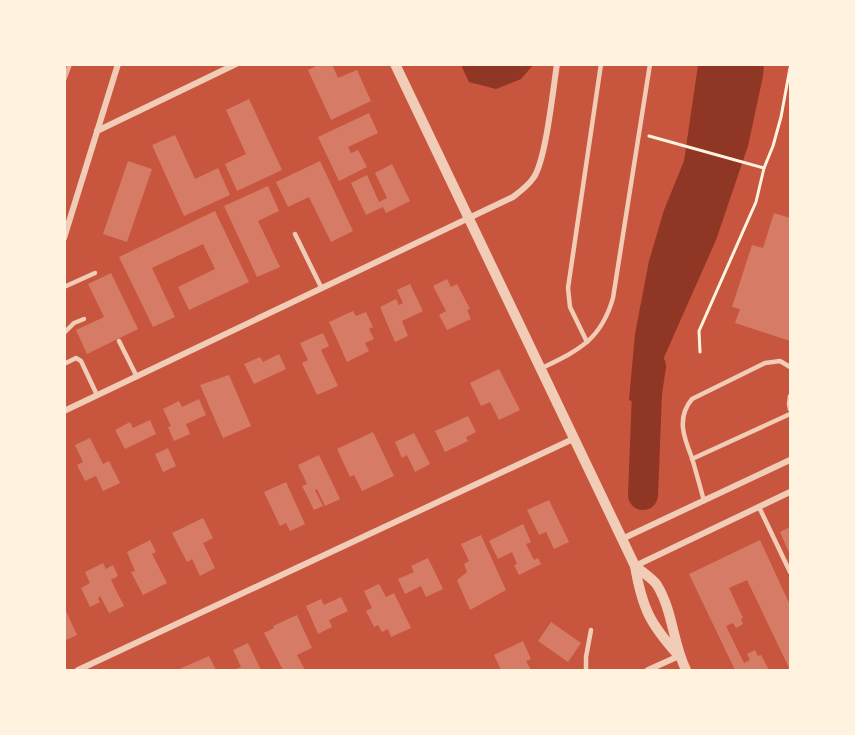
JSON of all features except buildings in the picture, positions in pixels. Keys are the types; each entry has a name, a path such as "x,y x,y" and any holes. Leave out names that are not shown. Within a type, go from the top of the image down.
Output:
{"street":[{"path":"64,238 118,64"},
{"path":"97,131 222,68 236,64"},
{"path":"395,64 635,566 644,607 662,638 679,656"},
{"path":"64,411 513,196 528,186 536,175 542,154 557,64"},
{"path":"78,670 573,439"},
{"path":"622,539 790,460"},
{"path":"635,566 790,492"},
{"path":"635,566 656,584 672,623 679,656 686,670"},
{"path":"648,670 679,656"}],"lane":[{"path":"587,342 570,307 568,288 601,64"},
{"path":"539,369 578,350 608,314 613,298 650,64"},
{"path":"295,234 321,287"},
{"path":"64,287 95,273"},
{"path":"64,333 74,323 84,319"},
{"path":"119,341 136,377"},
{"path":"66,363 76,358 81,361 98,395"},
{"path":"704,501 684,439 682,425 685,407 692,399 765,363 780,361 790,367"},
{"path":"790,396 790,409"},
{"path":"692,459 790,414"},
{"path":"759,507 790,572"},
{"path":"586,670 591,630"}],"path":[{"path":"700,352 699,331 756,202 764,168 781,117 790,68"},
{"path":"639,134 764,168"}],"shaded area":[{"path":"461,65 533,65 521,79 496,89 469,82"},
{"path":"698,65 764,65 748,146 716,240 662,362 651,407 629,400 635,334 649,261 664,210 684,161"}],"waterway":[{"path":"643,495 647,393 651,366"}],"railway":[{"path":"64,80 70,64"}]}
